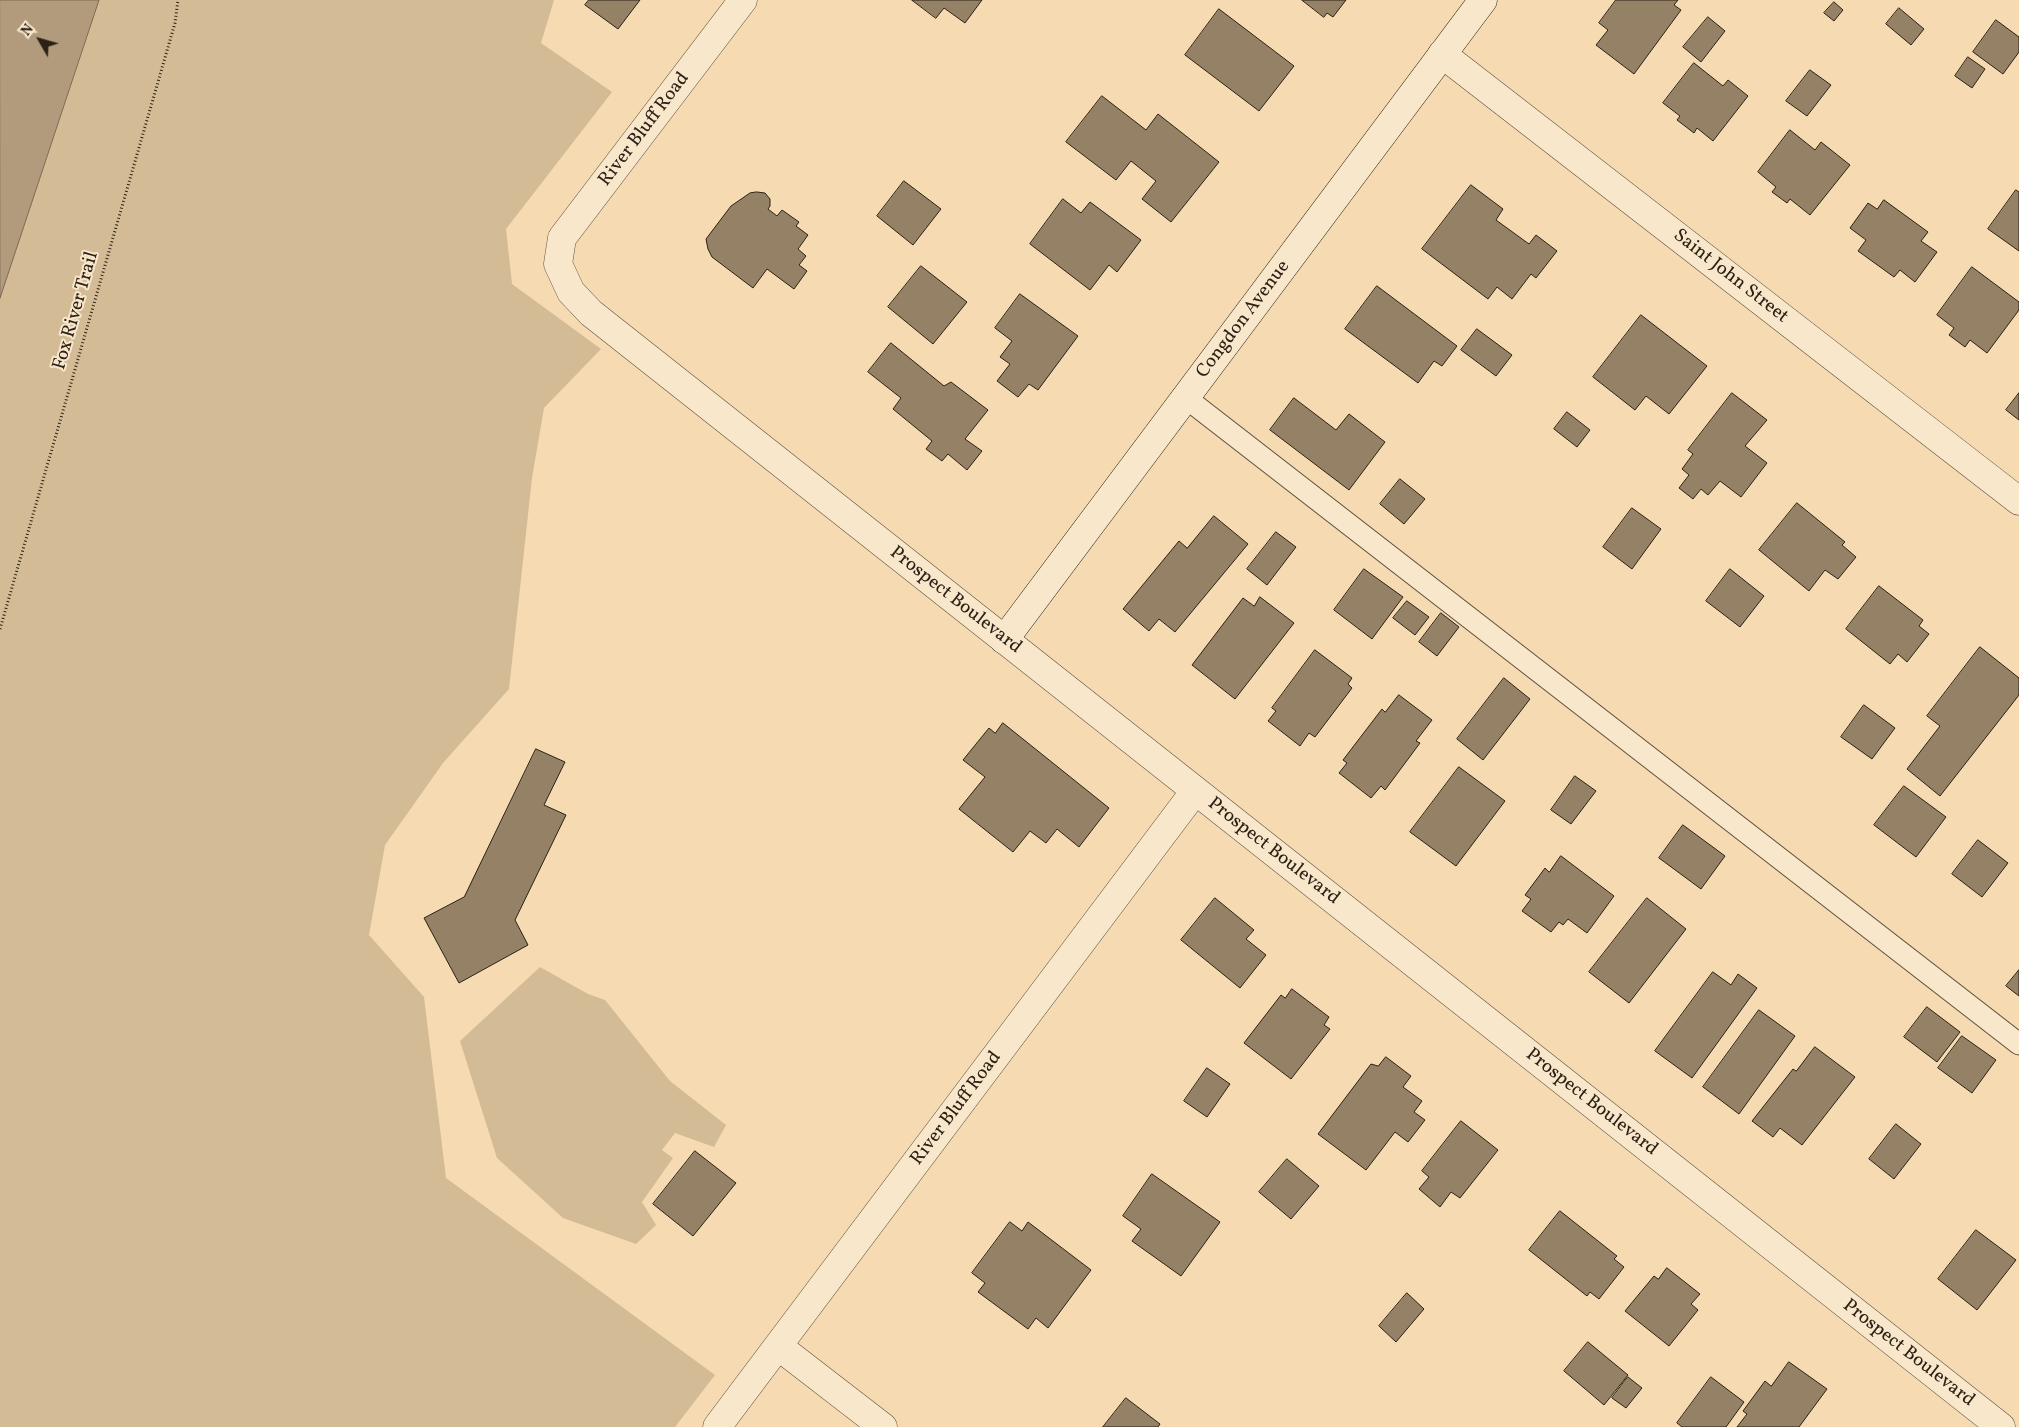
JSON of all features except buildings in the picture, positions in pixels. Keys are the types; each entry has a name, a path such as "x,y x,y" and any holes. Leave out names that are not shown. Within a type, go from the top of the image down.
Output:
{"street":[{"name":"River Bluff Road","path":"558,264 562,238 743,0"},
{"name":"Congdon Avenue","path":"1004,640 1483,0"},
{"name":"Saint John Street","path":"1442,54 2019,501"},
{"name":"Prospect Boulevard","path":"558,264 571,292 591,313 2001,1427"},
{"name":"River Bluff Road","path":"717,1427 1196,791"},
{"path":"778,1346 883,1427"}],"lane":[{"path":"1186,398 2019,1044"}],"path":[{"name":"Fox River Trail","path":"0,629 175,23 178,0"}],"shaded area":[{"path":"0,0 99,0 0,298"},
{"path":"99,0 554,0 541,43 612,92 506,229 512,284 601,349 544,408 532,478 509,689 443,763 385,845 369,935 424,997 446,1178 715,1375 675,1427 0,1427 0,298"},
{"path":"540,967 588,994 605,1000 670,1081 726,1125 714,1147 675,1133 662,1150 673,1158 642,1202 656,1225 636,1244 563,1218 497,1158 460,1041"}]}
